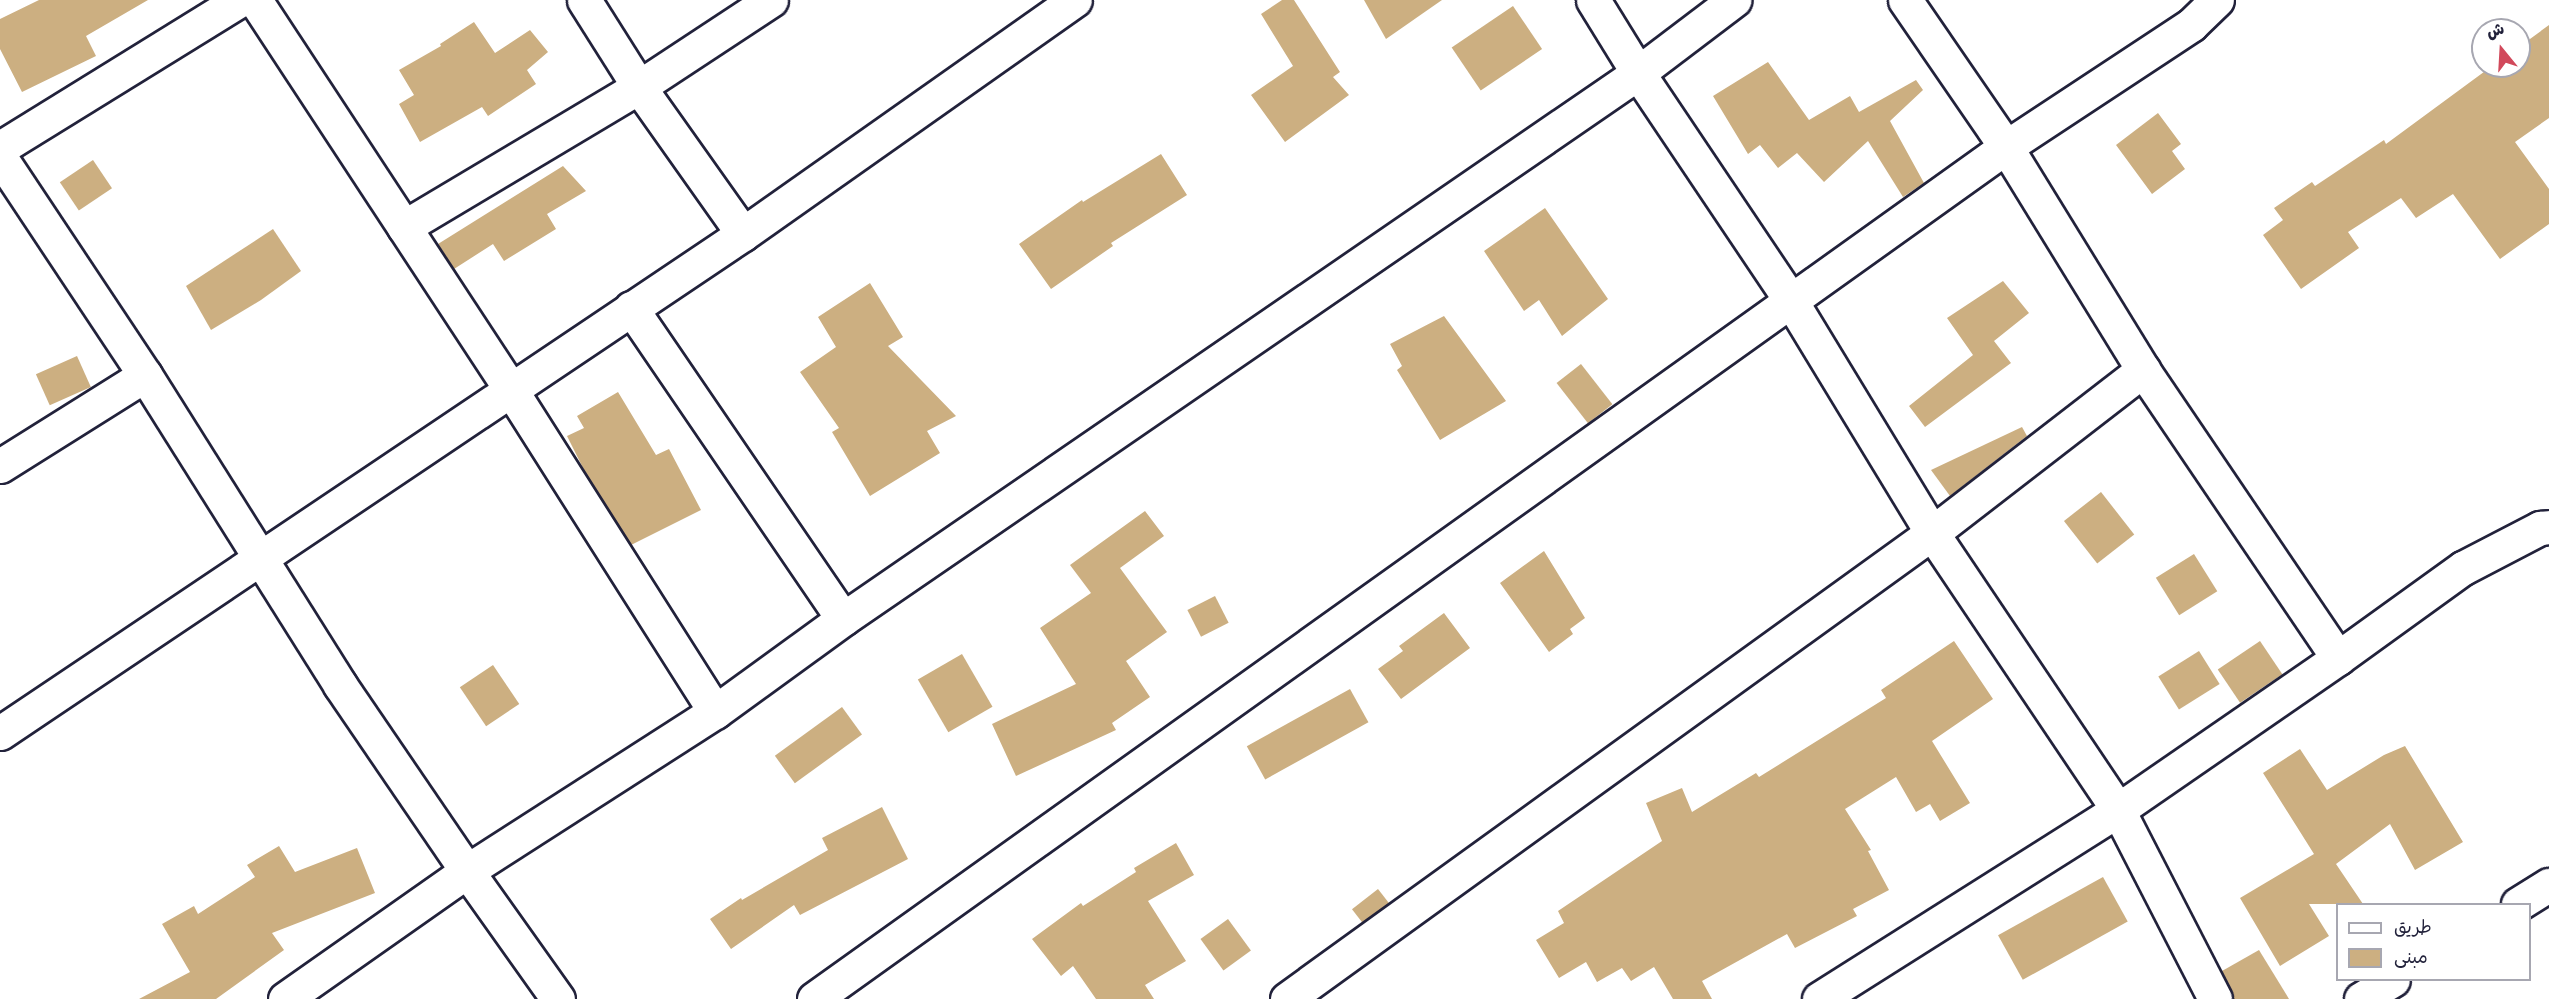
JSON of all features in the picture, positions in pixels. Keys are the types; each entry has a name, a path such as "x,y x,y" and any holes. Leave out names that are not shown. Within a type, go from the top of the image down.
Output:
{"street":[{"path":"0,148 240,0"},
{"path":"255,0 511,390 715,712"},
{"path":"584,0 639,87 743,234"},
{"path":"404,227 639,87 771,0"},
{"path":"0,733 743,234 1075,0"},
{"path":"1593,0 1638,73 1791,301 1932,533 2118,810 2215,999"},
{"path":"285,999 467,871 715,712 843,619 1638,73 1734,0"},
{"path":"1905,0 2006,147 2144,370 2338,658"},
{"path":"814,999 2006,147 2191,25 2217,0"},
{"path":"0,157 145,375 340,685 558,999"},
{"path":"631,308 843,619"},
{"path":"1287,999 1932,533 2144,370"},
{"path":"0,466 145,375"},
{"path":"1819,999 2118,810 2338,658 2463,568 2540,528 2549,527"},
{"path":"2519,903 2549,885"},
{"path":"2361,999 2391,981"}],"building":[{"path":"39,0 148,0 86,36 96,56 22,92 0,49 0,19"},
{"path":"1282,0 1294,0 1340,72 1333,77 1349,95 1285,142 1251,95 1293,66 1261,14"},
{"path":"1364,0 1442,0 1386,39"},
{"path":"1513,6 1542,49 1481,90 1452,47"},
{"path":"474,22 495,53 530,30 548,52 527,70 536,84 488,116 482,107 420,142 399,104 414,95 399,70 441,46 440,44"},
{"path":"2549,25 2549,118 2515,142 2549,189 2549,224 2500,259 2453,194 2416,218 2401,198 2348,232 2359,248 2301,289 2263,235 2283,220 2274,208 2312,182 2315,186 2384,140 2386,144 2476,78 2531,78 2531,38"},
{"path":"1768,62 1809,120 1850,96 1859,112 1916,80 1923,90 1890,121 1924,183 1903,197 1868,141 1824,182 1797,153 1778,168 1760,145 1748,154 1713,96"},
{"path":"2158,113 2181,144 2172,151 2185,169 2152,194 2116,145"},
{"path":"1161,154 1187,195 1111,243 1113,246 1051,289 1019,244 1082,200 1083,202"},
{"path":"93,160 112,188 79,211 60,182"},
{"path":"563,166 586,191 547,214 556,229 504,261 493,244 454,269 438,244"},
{"path":"1545,208 1608,299 1562,336 1539,300 1524,311 1484,251"},
{"path":"273,229 301,271 261,300 211,330 186,286"},
{"path":"2003,281 2029,313 1994,341 2011,363 1925,427 1909,406 1973,355 1947,318"},
{"path":"870,283 903,337 888,346 956,416 927,431 940,453 870,496 832,432 839,428 800,372 836,347 818,317"},
{"path":"1444,316 1506,401 1440,440 1397,370 1402,366 1390,344"},
{"path":"77,356 91,387 50,405 36,374"},
{"path":"1581,364 1612,404 1588,423 1557,383"},
{"path":"618,392 656,455 669,449 701,510 631,545 585,472 567,436 584,428 577,416"},
{"path":"2022,427 2027,436 1950,496 1931,470"},
{"path":"2101,492 2134,535 2097,563 2064,521"},
{"path":"1145,511 1164,536 1120,568 1167,632 1126,661 1150,697 1112,723 1116,730 1016,776 992,724 1076,684 1040,628 1091,593 1070,565"},
{"path":"1544,551 1585,618 1570,629 1573,634 1549,652 1500,583"},
{"path":"2194,554 2217,591 2179,615 2156,578"},
{"path":"1215,596 1229,623 1201,637 1187,610"},
{"path":"1444,613 1470,648 1401,699 1378,669 1403,651 1399,646"},
{"path":"1954,641 1993,699 1932,741 1970,803 1940,821 1930,804 1916,812 1896,777 1845,809 1871,850 1868,851 1889,890 1853,909 1857,916 1795,948 1787,934 1702,981 1712,999 1673,999 1654,967 1631,981 1622,968 1597,982 1586,962 1559,978 1536,940 1564,923 1558,911 1662,841 1646,803 1682,788 1692,812 1756,773 1759,777 1886,698 1881,690"},
{"path":"2260,641 2282,674 2240,703 2218,670"},
{"path":"2199,651 2220,684 2179,710 2158,676"},
{"path":"962,654 992,707 948,732 918,680"},
{"path":"493,665 519,704 486,726 460,687"},
{"path":"1350,689 1368,722 1265,779 1247,746"},
{"path":"842,707 862,735 795,783 775,756"},
{"path":"2405,746 2463,842 2415,870 2390,824 2336,864 2362,903 2309,904 2329,936 2280,966 2240,898 2314,854 2263,773 2300,749 2327,790 2384,755"},
{"path":"882,807 908,859 800,915 794,905 731,949 710,919 741,898 742,900 828,850 822,838"},
{"path":"1176,843 1194,875 1148,901 1186,961 1145,985 1154,999 1096,999 1073,966 1061,976 1032,939 1081,903 1083,906 1136,872 1134,868"},
{"path":"279,846 295,872 357,848 375,893 272,933 284,950 216,999 139,999 190,972 162,924 194,906 198,914 255,877 247,865"},
{"path":"2103,877 2128,922 2023,980 1998,935"},
{"path":"1378,889 1389,903 1363,924 1352,909"},
{"path":"1228,919 1251,951 1223,971 1200,939"},
{"path":"2259,950 2289,999 2234,999 2222,971"}]}
